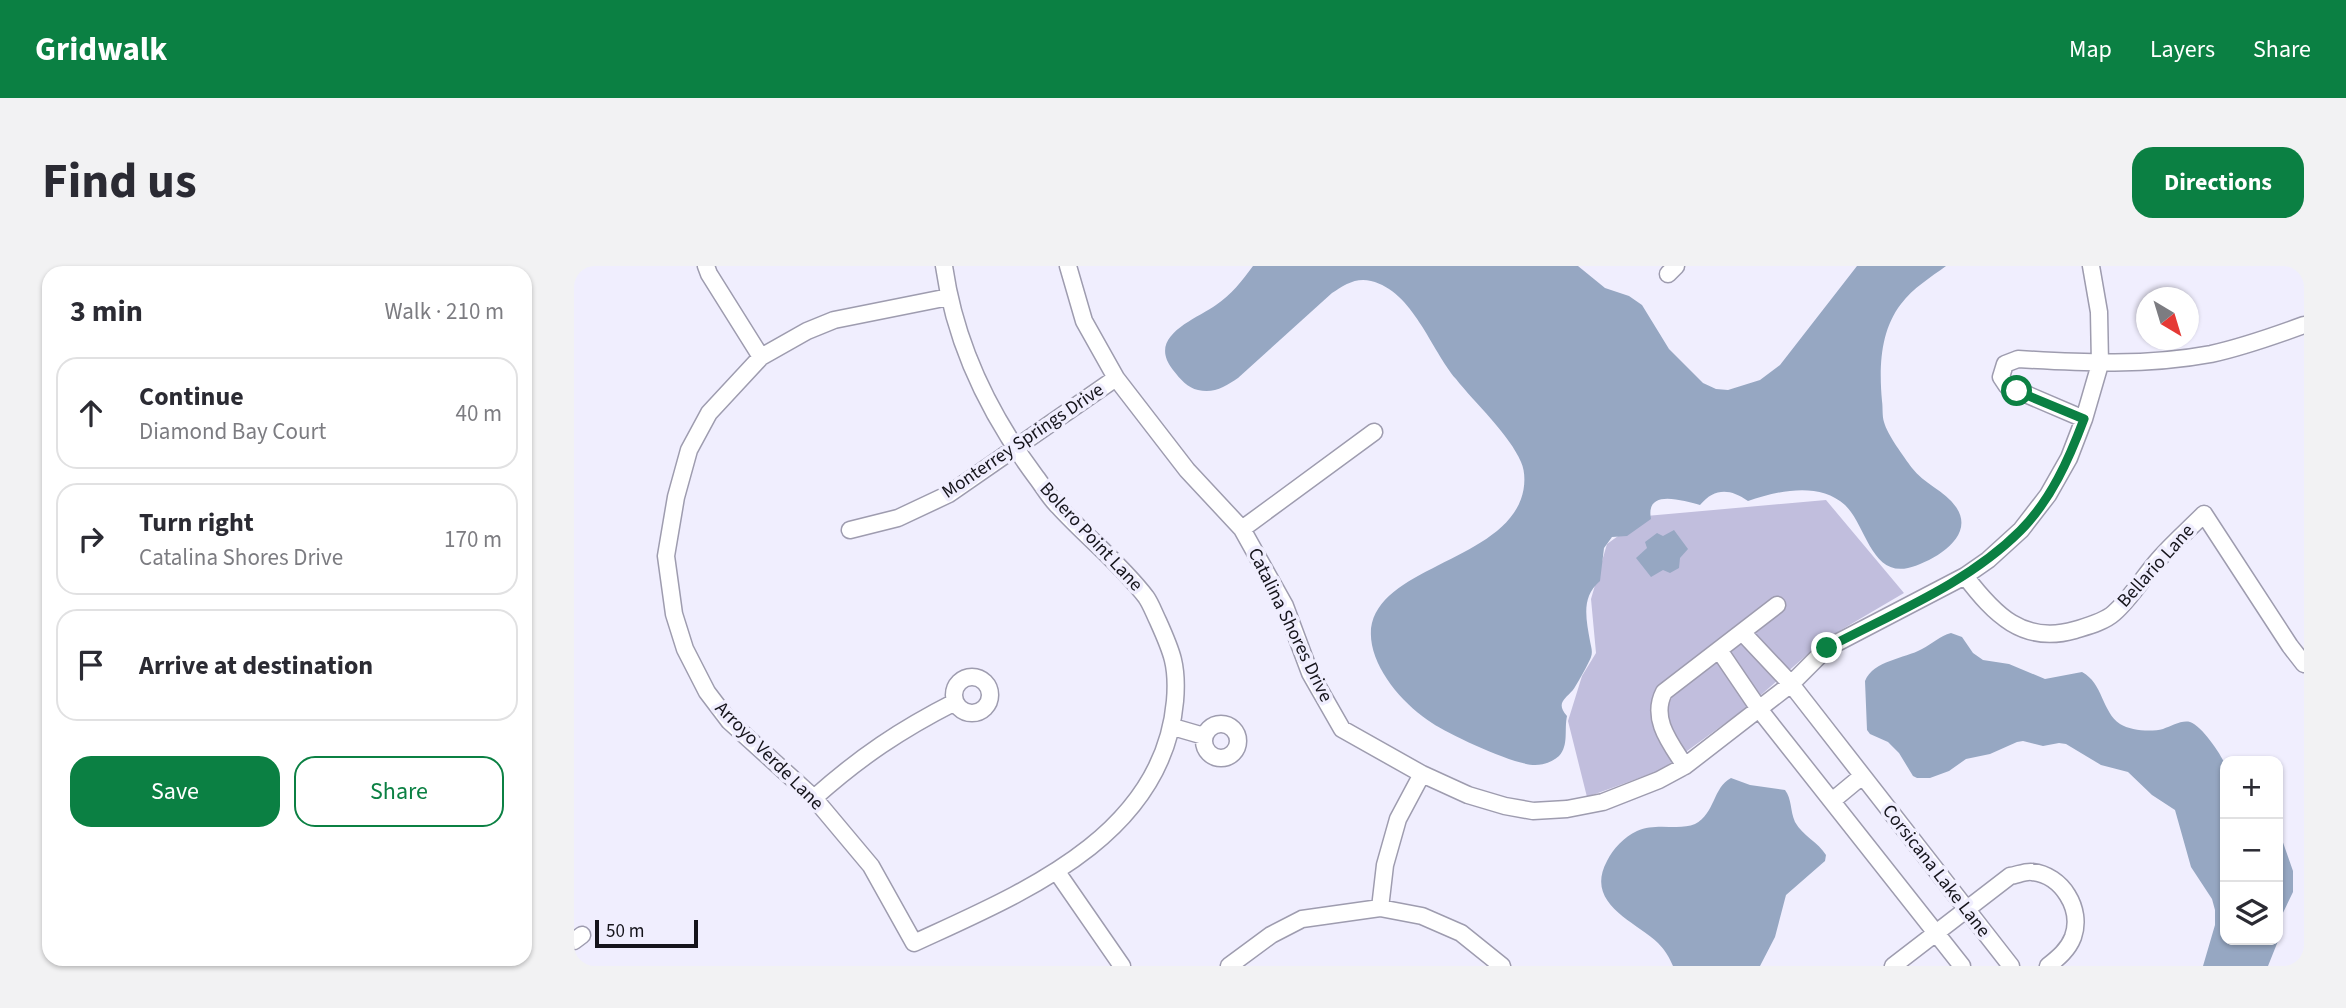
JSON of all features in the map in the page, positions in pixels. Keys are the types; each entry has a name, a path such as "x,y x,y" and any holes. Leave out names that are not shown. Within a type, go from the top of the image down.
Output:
{"street":[{"path":"706,266 761,357"},
{"name":"Bolero Point Lane","path":"914,943 1057,872 1103,837 1141,798 1159,764 1172,727 1175,692 1174,656 1148,599 1104,549 1057,506 1015,449 988,405 976,379 949,298 944,266"},
{"name":"Catalina Shores Drive","path":"1068,266 1084,321 1116,378 1187,470 1242,529 1285,606 1310,673 1342,729 1422,774 1468,795 1533,811 1603,803 1685,766 1791,684 1827,648 1965,576 2021,530 2048,495 2069,458 2100,364 2099,312 2091,266"},
{"name":"Arroyo Verde Lane","path":"914,943 871,866 814,799 729,721 707,692 685,649 674,614 666,555 676,497 689,450 709,413 761,357 807,331 834,320 949,298"},
{"path":"2084,419 2007,386 2001,377 2005,364 2018,359 2100,364 2175,359 2212,354 2304,325"},
{"name":"Monterrey Springs Drive","path":"850,530 898,518 949,494 1116,378"},
{"path":"1242,529 1374,432"},
{"name":"Bellario Lane","path":"1965,576 1985,603 2021,629 2042,635 2062,634 2090,626 2112,615 2133,594 2157,561 2204,513 2304,664"},
{"path":"1685,766 1662,726 1659,702 1664,692 1777,605"},
{"name":"Corsicana Lake Lane","path":"1742,632 1791,684 2011,966"},
{"name":"Corsicana Lake Lane","path":"1720,650 1759,709 1962,966"},
{"path":"814,799 881,743 956,702"},
{"path":"1172,727 1204,736"},
{"path":"1380,908 1385,865 1398,819 1422,774"},
{"path":"1832,801 1861,777"},
{"path":"1057,872 1122,966"},
{"path":"1893,966 2010,876 2032,872 2053,879 2067,893 2074,909 2076,926 2073,938 2064,953 2048,966"},
{"path":"1229,966 1271,935 1303,919 1380,908 1422,916 1461,933 1502,966"}],"shaded area":[{"path":"1826,500 1904,593 1824,640 1746,708 1661,770 1587,797 1568,721 1582,676 1596,653 1591,599 1607,544 1646,516"}],"water":[{"path":"1253,266 1578,266 1605,288 1629,296 1642,305 1669,349 1703,383 1716,389 1728,390 1760,380 1780,365 1857,266 1946,266 1911,293 1894,315 1882,350 1881,388 1883,420 1889,433 1917,473 1956,507 1961,518 1961,528 1949,547 1939,554 1918,565 1896,568 1877,557 1845,505 1823,493 1798,490 1748,501 1735,494 1722,492 1711,495 1700,505 1675,499 1659,500 1651,509 1651,519 1627,536 1612,537 1604,548 1600,581 1590,594 1586,608 1591,657 1562,705 1567,716 1562,752 1554,760 1538,765 1525,764 1498,755 1441,728 1422,716 1395,690 1375,657 1372,645 1373,620 1386,600 1406,583 1459,555 1507,521 1521,499 1524,485 1523,466 1516,452 1447,367 1410,309 1386,287 1371,281 1355,281 1332,293 1229,384 1209,391 1194,389 1188,385 1181,380 1166,358 1165,348 1169,338 1176,330 1227,297"},
{"path":"1674,530 1688,549 1680,558 1679,568 1670,573 1663,570 1651,577 1636,558 1647,548 1645,542 1657,533 1663,536"},
{"path":"1951,633 1962,637 1973,653 1983,660 2009,664 2045,679 2082,672 2099,690 2114,719 2125,726 2153,730 2190,722 2205,734 2220,756 2220,945 2276,945 2268,966 2203,966 2215,925 2212,899 2191,867 2175,810 2152,795 2128,772 2101,765 2066,744 2043,746 2023,741 1990,754 1966,759 1949,771 1930,778 1917,778 1888,742 1870,734 1867,730 1865,681 1869,674 1882,664 1926,647"},
{"path":"1731,778 1750,785 1785,790 1795,822 1823,850 1825,861 1786,895 1775,937 1760,966 1673,966 1658,943 1615,910 1607,900 1602,889 1602,876 1612,852 1637,831 1645,828 1689,826 1702,820 1725,782"},
{"path":"2283,842 2293,871 2293,892 2283,913"}],"route":[{"path":"1827,648 1965,576 2021,530 2048,495 2069,458 2084,419 2017,391"}]}
